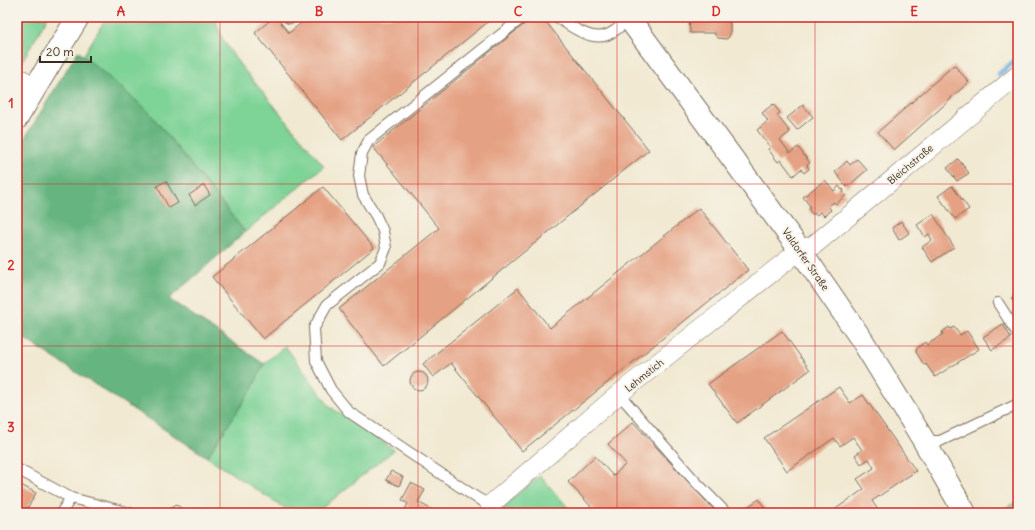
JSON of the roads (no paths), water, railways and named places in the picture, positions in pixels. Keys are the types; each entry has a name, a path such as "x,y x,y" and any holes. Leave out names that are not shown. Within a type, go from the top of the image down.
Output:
{"street":[{"path":"17,118 23,80 78,17"},
{"name":"Valdorfer Straße","path":"629,18 800,250 862,340 924,441 965,513"},
{"name":"Bleichstraße","path":"800,250 814,245 1018,75"},
{"name":"Lehmstich","path":"491,509 619,394 800,250"}],"lane":[{"name":"Lehmstich","path":"491,509 349,412 331,390 316,361 314,328 327,305 380,262 386,248 383,231 363,195 359,176 362,154 369,140 523,17"},
{"path":"557,17 575,29 598,37 608,35 629,18"},
{"path":"998,303 1018,334"},
{"path":"619,394 694,480 726,513"},
{"path":"924,441 940,441 1018,404"},
{"path":"17,469 71,498 130,513"},
{"path":"61,513 71,498"}],"waterway":[{"path":"999,74 1018,58"}]}
